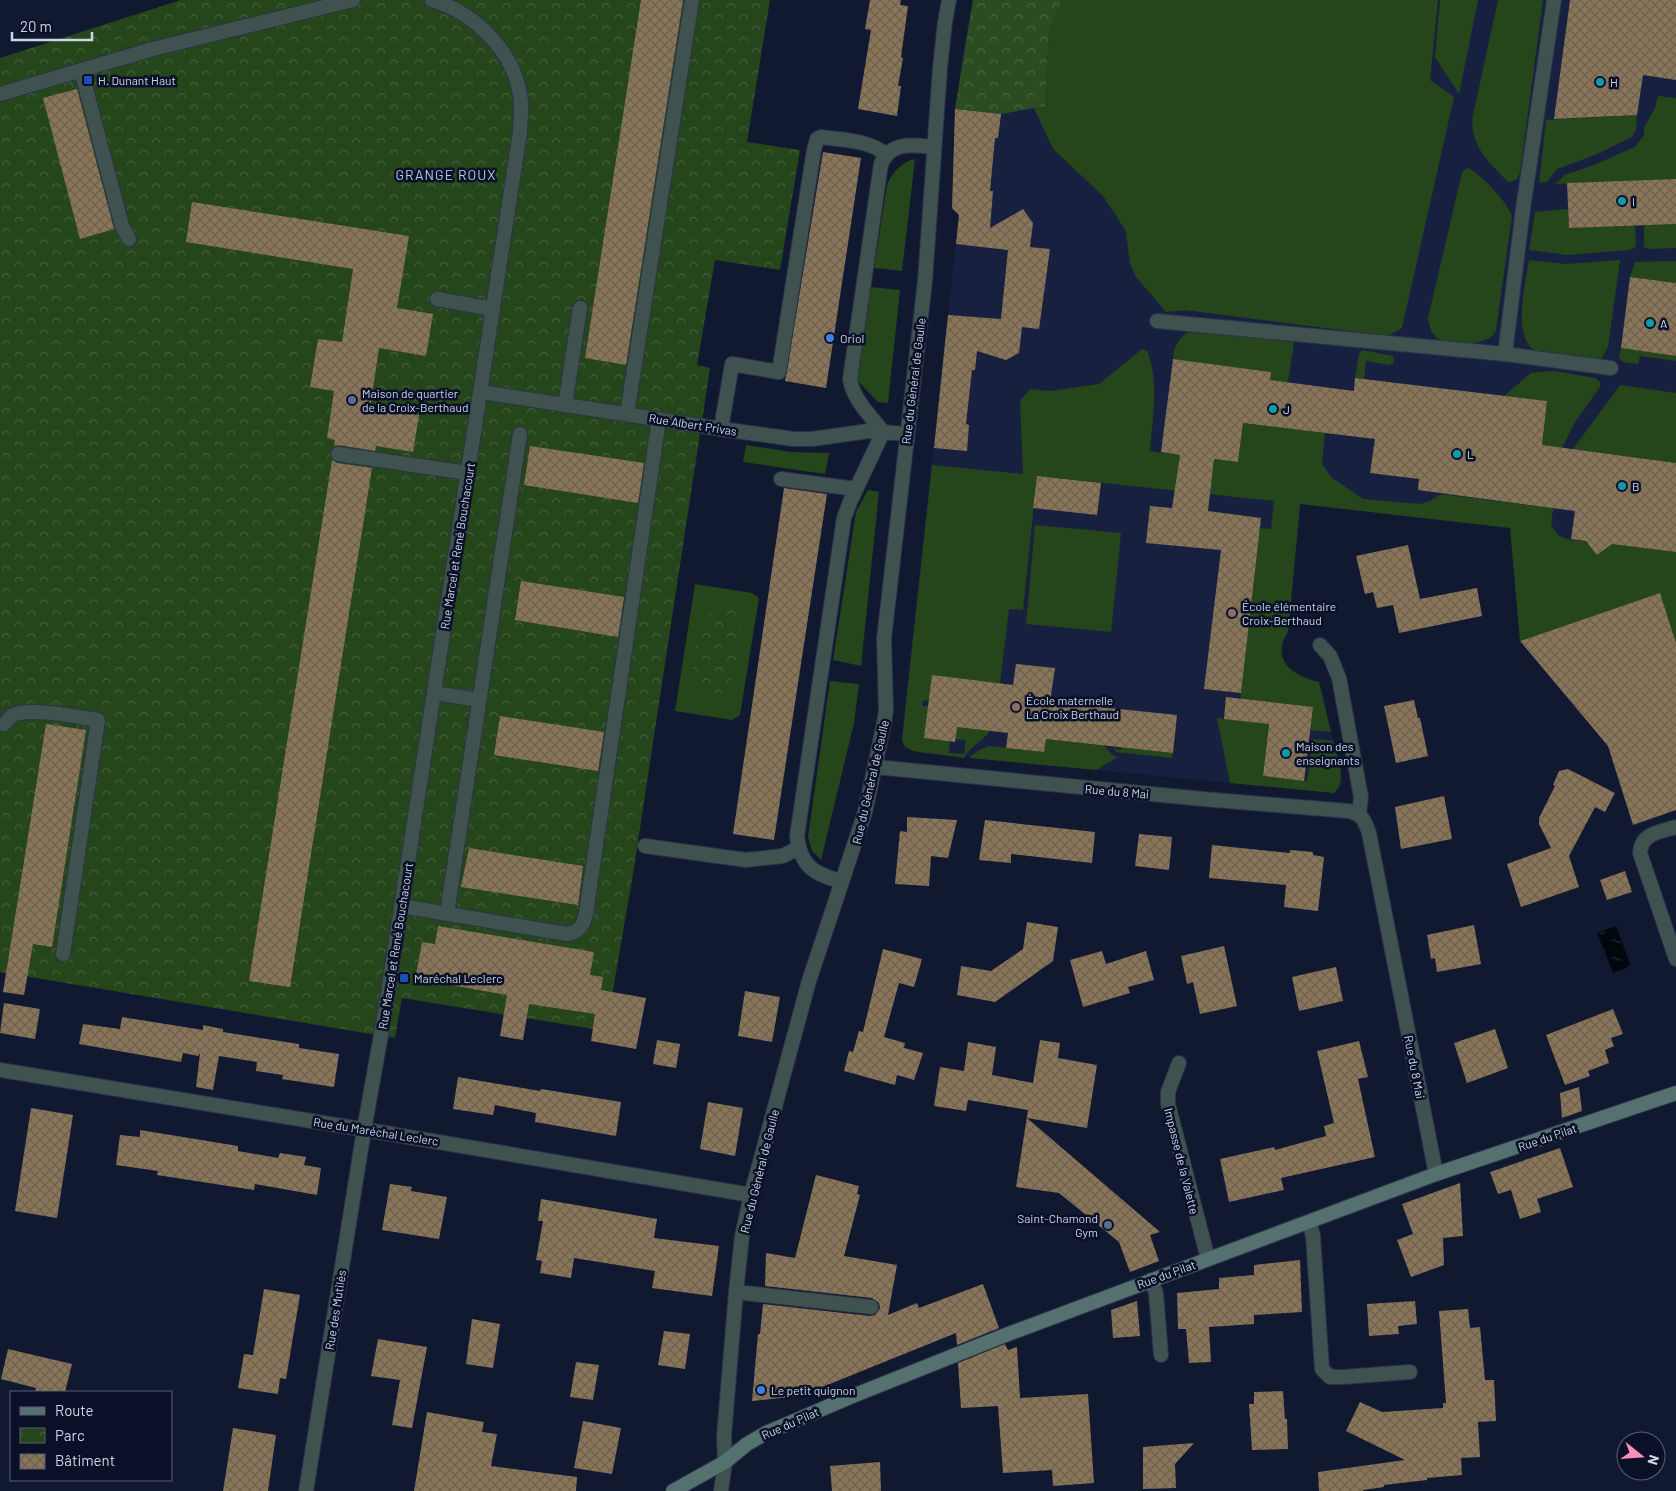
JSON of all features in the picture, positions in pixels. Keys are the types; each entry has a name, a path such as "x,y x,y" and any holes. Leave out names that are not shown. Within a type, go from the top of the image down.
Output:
{"main road":[{"name":"Rue du Pilat","path":"673,1491 725,1462 747,1444 766,1433 993,1340 1436,1174 1676,1093"}],"street":[{"path":"0,94 153,49 353,0"},
{"name":"Rue Marcel et René Bouchacourt","path":"364,1130 384,1018 520,132 521,101 512,70 496,42 471,19 448,2 432,0"},
{"path":"627,414 692,0"},
{"name":"Rue du Général de Gaulle","path":"721,1491 725,1462 724,1436 742,1236 751,1195 810,980 856,842 876,767 886,711 884,639 925,281 934,147 945,22 949,0"},
{"path":"1505,354 1523,208 1554,0"},
{"path":"81,70 122,226 129,239"},
{"path":"721,429 732,364 779,372 817,139 821,137 874,146 885,154"},
{"path":"842,882 818,874 804,860 798,848 796,836 844,518 883,432 855,396 850,379 881,164 885,154 895,148 908,145 934,147"},
{"path":"437,299 493,309"},
{"path":"565,405 580,308"},
{"path":"1157,321 1505,354 1611,368"},
{"name":"Rue Albert Privas","path":"480,392 794,439 812,439 856,432 907,434"},
{"path":"400,906 567,934 578,930 583,925 586,916 659,419"},
{"path":"447,914 520,434"},
{"path":"338,454 468,473"},
{"path":"781,479 856,489"},
{"name":"Rue du 8 Mai","path":"1320,645 1330,656 1339,678 1361,797 1359,814"},
{"path":"434,692 479,700"},
{"path":"0,710 2,726"},
{"path":"2,726 12,716 26,713 48,713 98,720 63,954"},
{"name":"Rue du 8 Mai","path":"876,767 1203,799 1348,811 1359,814 1369,833 1436,1174"},
{"path":"1676,827 1644,840 1640,853 1676,959"},
{"path":"645,846 746,860 783,856 798,848"},
{"name":"Impasse de la Valette","path":"1179,1063 1168,1092 1168,1104 1208,1259"},
{"name":"Rue du Maréchal Leclerc","path":"0,1070 751,1195"},
{"name":"Rue des Mutilés","path":"306,1491 364,1130"},
{"path":"1308,1222 1313,1236 1322,1369 1330,1377 1410,1372"},
{"path":"1151,1280 1156,1293 1161,1355"},
{"path":"736,1292 870,1307"}],"shaded area":[{"path":"973,0 1676,0 1676,643 1660,593 1520,641 1510,528 1301,504 1288,632 1283,639 1282,658 1294,672 1303,678 1319,682 1321,687 1342,781 1340,788 1334,793 921,753 905,747 902,740 905,704 959,215 952,208 955,109"}],"green space":[{"path":"181,0 770,0 747,142 800,150 780,270 715,260 697,365 710,368 633,874 606,1031 402,998 395,1038 0,972 0,58"},
{"path":"973,0 1062,0 1049,31 1045,106 1001,114 955,109"},
{"path":"1062,0 1438,0 1430,80 1454,97 1402,328 1388,336 1185,310 1166,312 1136,277 1130,264 1126,232 1117,217 1103,196 1053,149 1034,108 1045,105 1049,31"},
{"path":"1440,0 1478,0 1459,94 1435,57"},
{"path":"1498,0 1543,0 1520,173 1517,179 1510,182 1493,167 1481,152 1472,125"},
{"path":"1658,96 1676,98 1676,179 1555,184 1565,175 1635,147 1644,135 1644,128 1655,108"},
{"path":"1637,115 1636,130 1632,137 1595,155 1557,169 1547,182 1539,183 1546,120"},
{"path":"915,159 902,271 874,268 887,185 898,169 910,160"},
{"path":"1468,168 1479,175 1493,189 1512,216 1496,331 1492,336 1480,342 1463,344 1440,340 1431,330 1428,318 1461,177 1463,171"},
{"path":"1568,209 1569,228 1635,225 1636,245 1629,250 1567,255 1529,250 1535,212"},
{"path":"1676,224 1676,248 1649,249 1644,247 1644,225"},
{"path":"1529,260 1566,264 1620,260 1608,347 1602,358 1598,360 1548,354 1531,348 1525,338 1522,326 1523,297"},
{"path":"1676,261 1676,283 1630,277 1635,262"},
{"path":"871,287 900,290 888,403 878,402 857,380"},
{"path":"1190,331 1294,342 1288,383 1270,380 1271,372 1173,359 1177,343 1182,336"},
{"path":"1621,348 1676,356 1676,361 1640,356 1638,364 1624,362 1619,358"},
{"path":"1142,349 1147,351 1153,375 1154,401 1150,451 1180,455 1178,470 1212,474 1214,459 1238,462 1243,423 1325,433 1322,464 1331,477 1363,499 1420,504 1430,501 1441,494 1535,506 1547,401 1504,396 1531,373 1554,371 1595,378 1600,382 1600,387 1575,422 1562,448 1551,524 1554,530 1562,537 1591,542 1591,547 1597,555 1605,549 1605,543 1676,552 1676,643 1660,593 1520,641 1510,528 1300,504 1288,632 1281,651 1287,666 1301,676 1319,682 1331,732 1310,730 1313,707 1271,702 1263,776 1307,781 1313,739 1333,741 1339,761 1340,782 1334,793 1230,783 1217,718 1238,720 1259,528 1271,529 1274,501 1037,476 1023,610 1009,609 999,691 923,701 922,706 929,706 925,738 950,741 949,753 964,754 966,740 955,739 956,727 995,721 992,728 964,758 913,751 905,747 902,740 932,465 1023,474 1020,401 1030,389 1050,391 1099,384"},
{"path":"1362,350 1393,356 1394,363 1389,365 1366,361 1364,379 1355,378 1359,354"},
{"path":"1620,385 1676,393 1676,463 1573,449"},
{"path":"746,445 791,452 829,453 825,474 743,462"},
{"path":"868,490 879,492 861,666 833,660 856,512"},
{"path":"1035,525 1121,533 1111,632 1026,624"},
{"path":"695,584 752,593 759,598 740,715 732,720 675,711"},
{"path":"725,602 734,606 739,615 741,627 740,642 729,684 725,692 718,695 708,691 696,680 693,664 698,638 705,622 715,607"},
{"path":"830,681 859,684 854,723 821,860 812,851 808,837"},
{"path":"1046,739 1104,745 1112,755 1118,757 1096,770 970,758 976,752 989,746 1044,752"},
{"path":"1121,747 1173,753 1172,758 1116,752 1113,748 1121,750"}],"water":[{"path":"1616,926 1631,966 1613,973 1597,933"}],"building":[{"path":"641,0 683,0 626,365 585,358"},
{"path":"870,0 901,0 900,5 908,6 898,86 901,86 897,116 858,109 871,30 865,29"},
{"name":"H","path":"1570,0 1676,0 1676,80 1643,75 1637,115 1554,119"},
{"path":"77,89 114,229 80,239 43,98"},
{"path":"955,109 1001,114 998,138 995,138 990,191 993,191 990,228 1023,209 1033,223 1030,247 1050,249 1039,329 1022,327 1019,353 1006,360 977,351 975,370 972,370 966,424 969,425 967,451 934,448 948,315 1001,319 1008,250 956,244 959,215 952,208"},
{"path":"823,152 861,158 826,388 785,381"},
{"name":"I","path":"1676,179 1676,224 1569,228 1567,183"},
{"path":"192,202 409,236 397,308 433,314 426,356 379,348 370,408 419,415 413,452 376,446 375,451 339,445 334,446 335,440 327,438 334,391 310,387 318,339 342,342 353,269 186,242"},
{"name":"A","path":"1630,277 1676,283 1676,356 1621,348"},
{"path":"1173,359 1271,372 1270,380 1354,391 1355,378 1547,401 1542,445 1676,463 1676,552 1612,544 1597,555 1586,541 1571,539 1575,511 1418,490 1419,479 1370,473 1375,439 1243,423 1238,462 1214,459 1208,511 1261,518 1241,693 1204,689 1221,550 1146,543 1150,506 1172,508 1180,455 1161,452"},
{"path":"530,446 644,463 638,503 524,485"},
{"path":"332,460 337,463 372,468 290,987 249,981"},
{"path":"1037,476 1101,483 1097,515 1033,508"},
{"path":"784,488 827,494 774,840 733,834"},
{"path":"1408,545 1420,599 1477,588 1482,616 1399,633 1393,605 1377,608 1373,592 1365,594 1356,556"},
{"path":"521,581 624,597 618,637 515,620"},
{"path":"1660,593 1676,643 1676,810 1633,825 1608,746 1520,641"},
{"name":"École maternelle La Croix Berthaud","path":"1016,664 1055,668 1050,702 1177,715 1173,753 1046,739 1044,752 1006,748 1008,733 957,727 955,742 924,738 932,675 1013,685"},
{"name":"Maison des enseignants","path":"1226,697 1313,707 1304,781 1263,776 1269,724 1224,719"},
{"path":"1414,700 1428,756 1396,763 1384,706"},
{"path":"500,716 604,732 598,771 494,755"},
{"path":"46,724 86,730 52,947 33,944 24,995 3,992"},
{"path":"1568,769 1615,793 1605,812 1595,807 1569,856 1579,887 1521,907 1507,864 1551,848 1539,824 1539,818 1555,786 1553,785 1559,771"},
{"path":"1444,796 1452,839 1401,849 1395,807"},
{"path":"907,817 957,820 948,858 931,856 929,886 895,884 900,831 907,832"},
{"path":"985,820 1095,832 1092,863 1011,854 1011,863 979,860"},
{"path":"1139,834 1172,837 1169,870 1135,866"},
{"path":"1212,845 1290,853 1290,850 1313,852 1313,855 1324,857 1318,911 1284,907 1286,885 1209,878"},
{"path":"469,848 583,866 578,905 461,887"},
{"path":"1625,871 1632,892 1607,900 1600,880"},
{"path":"1027,922 1058,927 1053,961 995,1002 957,995 961,966 991,971 1023,949"},
{"path":"1474,925 1481,964 1437,972 1435,958 1431,959 1427,935"},
{"path":"438,926 594,952 590,975 603,977 601,990 646,998 636,1049 591,1041 595,1014 529,1004 523,1040 500,1036 507,995 433,982 433,978 416,975 422,942 435,944"},
{"path":"1224,946 1237,1006 1200,1014 1193,982 1187,984 1181,956"},
{"path":"883,949 922,959 914,987 899,983 884,1037 905,1043 904,1048 923,1053 914,1080 897,1075 895,1085 844,1071 849,1051 853,1052 859,1031 863,1032"},
{"path":"1102,951 1106,964 1146,951 1154,980 1128,987 1130,993 1083,1007 1070,960"},
{"path":"1336,967 1343,1001 1299,1011 1292,977"},
{"path":"745,991 780,997 772,1042 738,1036"},
{"path":"4,1003 40,1009 35,1039 0,1033"},
{"path":"1613,1009 1623,1034 1611,1038 1614,1046 1605,1050 1609,1063 1588,1071 1590,1076 1565,1085 1546,1035"},
{"path":"122,1017 203,1030 203,1025 223,1029 223,1032 299,1044 299,1048 339,1054 334,1087 282,1079 283,1075 256,1071 257,1062 219,1056 213,1090 196,1087 200,1053 198,1056 183,1053 181,1062 79,1044 83,1024 120,1029"},
{"path":"1495,1029 1508,1068 1467,1083 1454,1043"},
{"path":"657,1040 680,1044 676,1068 653,1064"},
{"path":"1040,1040 1060,1043 1058,1058 1097,1065 1087,1128 1027,1118 1160,1232 1150,1235 1159,1261 1130,1272 1119,1242 1059,1193 1016,1187 1028,1110 968,1100 966,1111 934,1106 940,1067 964,1071 968,1042 996,1047 992,1075 1033,1083"},
{"path":"1359,1041 1368,1077 1358,1079 1375,1157 1281,1178 1284,1190 1229,1202 1220,1159 1274,1147 1275,1150 1326,1136 1324,1126 1334,1123 1317,1051"},
{"path":"458,1077 621,1102 616,1136 535,1122 536,1113 495,1105 493,1115 453,1109"},
{"path":"1579,1087 1582,1111 1562,1118 1560,1093"},
{"path":"708,1102 743,1108 735,1156 700,1149"},
{"path":"31,1108 73,1115 57,1218 15,1211"},
{"path":"140,1130 238,1146 238,1151 278,1158 280,1153 306,1157 304,1165 321,1168 317,1195 255,1184 254,1190 157,1175 158,1171 116,1165 120,1135 140,1137"},
{"path":"1560,1148 1573,1187 1537,1199 1541,1212 1520,1219 1511,1190 1498,1194 1490,1172"},
{"path":"816,1175 859,1186 857,1194 860,1195 844,1256 897,1265 888,1315 917,1303 919,1308 983,1284 999,1328 957,1345 956,1333 800,1396 752,1401 758,1334 760,1334 763,1304 870,1316 875,1315 880,1308 879,1303 872,1298 765,1286 766,1253 795,1258"},
{"path":"1460,1183 1463,1236 1443,1238 1444,1265 1411,1277 1397,1240 1413,1234 1402,1204"},
{"path":"390,1184 412,1187 411,1191 447,1197 439,1239 382,1230"},
{"path":"541,1199 657,1219 654,1238 719,1246 712,1296 652,1288 655,1271 574,1258 571,1278 540,1273 542,1261 536,1260 543,1221 538,1221"},
{"path":"1300,1260 1302,1312 1254,1315 1254,1324 1209,1327 1211,1362 1189,1363 1186,1329 1178,1329 1177,1293 1219,1289 1219,1278 1254,1275 1254,1265"},
{"path":"264,1289 300,1295 286,1379 280,1378 278,1394 238,1388 244,1354 253,1355"},
{"path":"1137,1301 1140,1336 1113,1338 1111,1310"},
{"path":"1415,1301 1417,1324 1398,1326 1399,1334 1369,1336 1367,1304"},
{"path":"1468,1309 1470,1328 1480,1327 1485,1380 1494,1380 1496,1421 1478,1422 1480,1457 1461,1458 1462,1475 1427,1478 1427,1480 1384,1485 1384,1487 1363,1491 1319,1491 1318,1472 1405,1460 1346,1431 1360,1402 1382,1412 1443,1408 1443,1403 1446,1403 1439,1311"},
{"path":"472,1319 500,1324 493,1368 466,1364"},
{"path":"664,1331 690,1334 685,1369 658,1365"},
{"path":"378,1339 427,1347 412,1428 392,1425 400,1380 371,1376"},
{"path":"1005,1344 1008,1350 1017,1347 1020,1398 1088,1394 1094,1483 1053,1486 1052,1470 1003,1473 998,1406 961,1408 958,1363"},
{"path":"8,1349 72,1364 65,1391 35,1391 36,1388 1,1379"},
{"path":"576,1362 599,1365 593,1400 570,1397"},
{"path":"1283,1391 1285,1419 1287,1419 1288,1449 1252,1450 1249,1404 1254,1404 1254,1392"},
{"path":"427,1412 484,1422 482,1432 497,1434 491,1466 577,1477 576,1491 414,1491"},
{"path":"583,1421 621,1428 612,1474 574,1468"},
{"path":"233,1428 276,1435 268,1491 223,1491"},
{"path":"1194,1443 1175,1464 1176,1488 1143,1489 1143,1447"},
{"path":"880,1462 881,1491 832,1491 830,1466"}],"place":[{"name":"H. Dunant Haut","path":"88,80"},
{"name":"H","path":"1600,82"},
{"name":"I","path":"1622,201"},
{"name":"A","path":"1650,323"},
{"name":"Oriol","path":"830,338"},
{"name":"Maison de quartier de la Croix-Berthaud","path":"352,400"},
{"name":"J","path":"1273,409"},
{"name":"L","path":"1457,454"},
{"name":"B","path":"1622,486"},
{"name":"École élémentaire Croix-Berthaud","path":"1232,613"},
{"name":"École maternelle La Croix Berthaud","path":"1016,707"},
{"name":"Maison des enseignants","path":"1286,753"},
{"name":"Maréchal Leclerc","path":"404,978"},
{"name":"Saint-Chamond Gym","path":"1108,1225"},
{"name":"Le petit quignon","path":"761,1390"}],"district":[{"name":"GRANGE ROUX","path":"446,174"}]}
